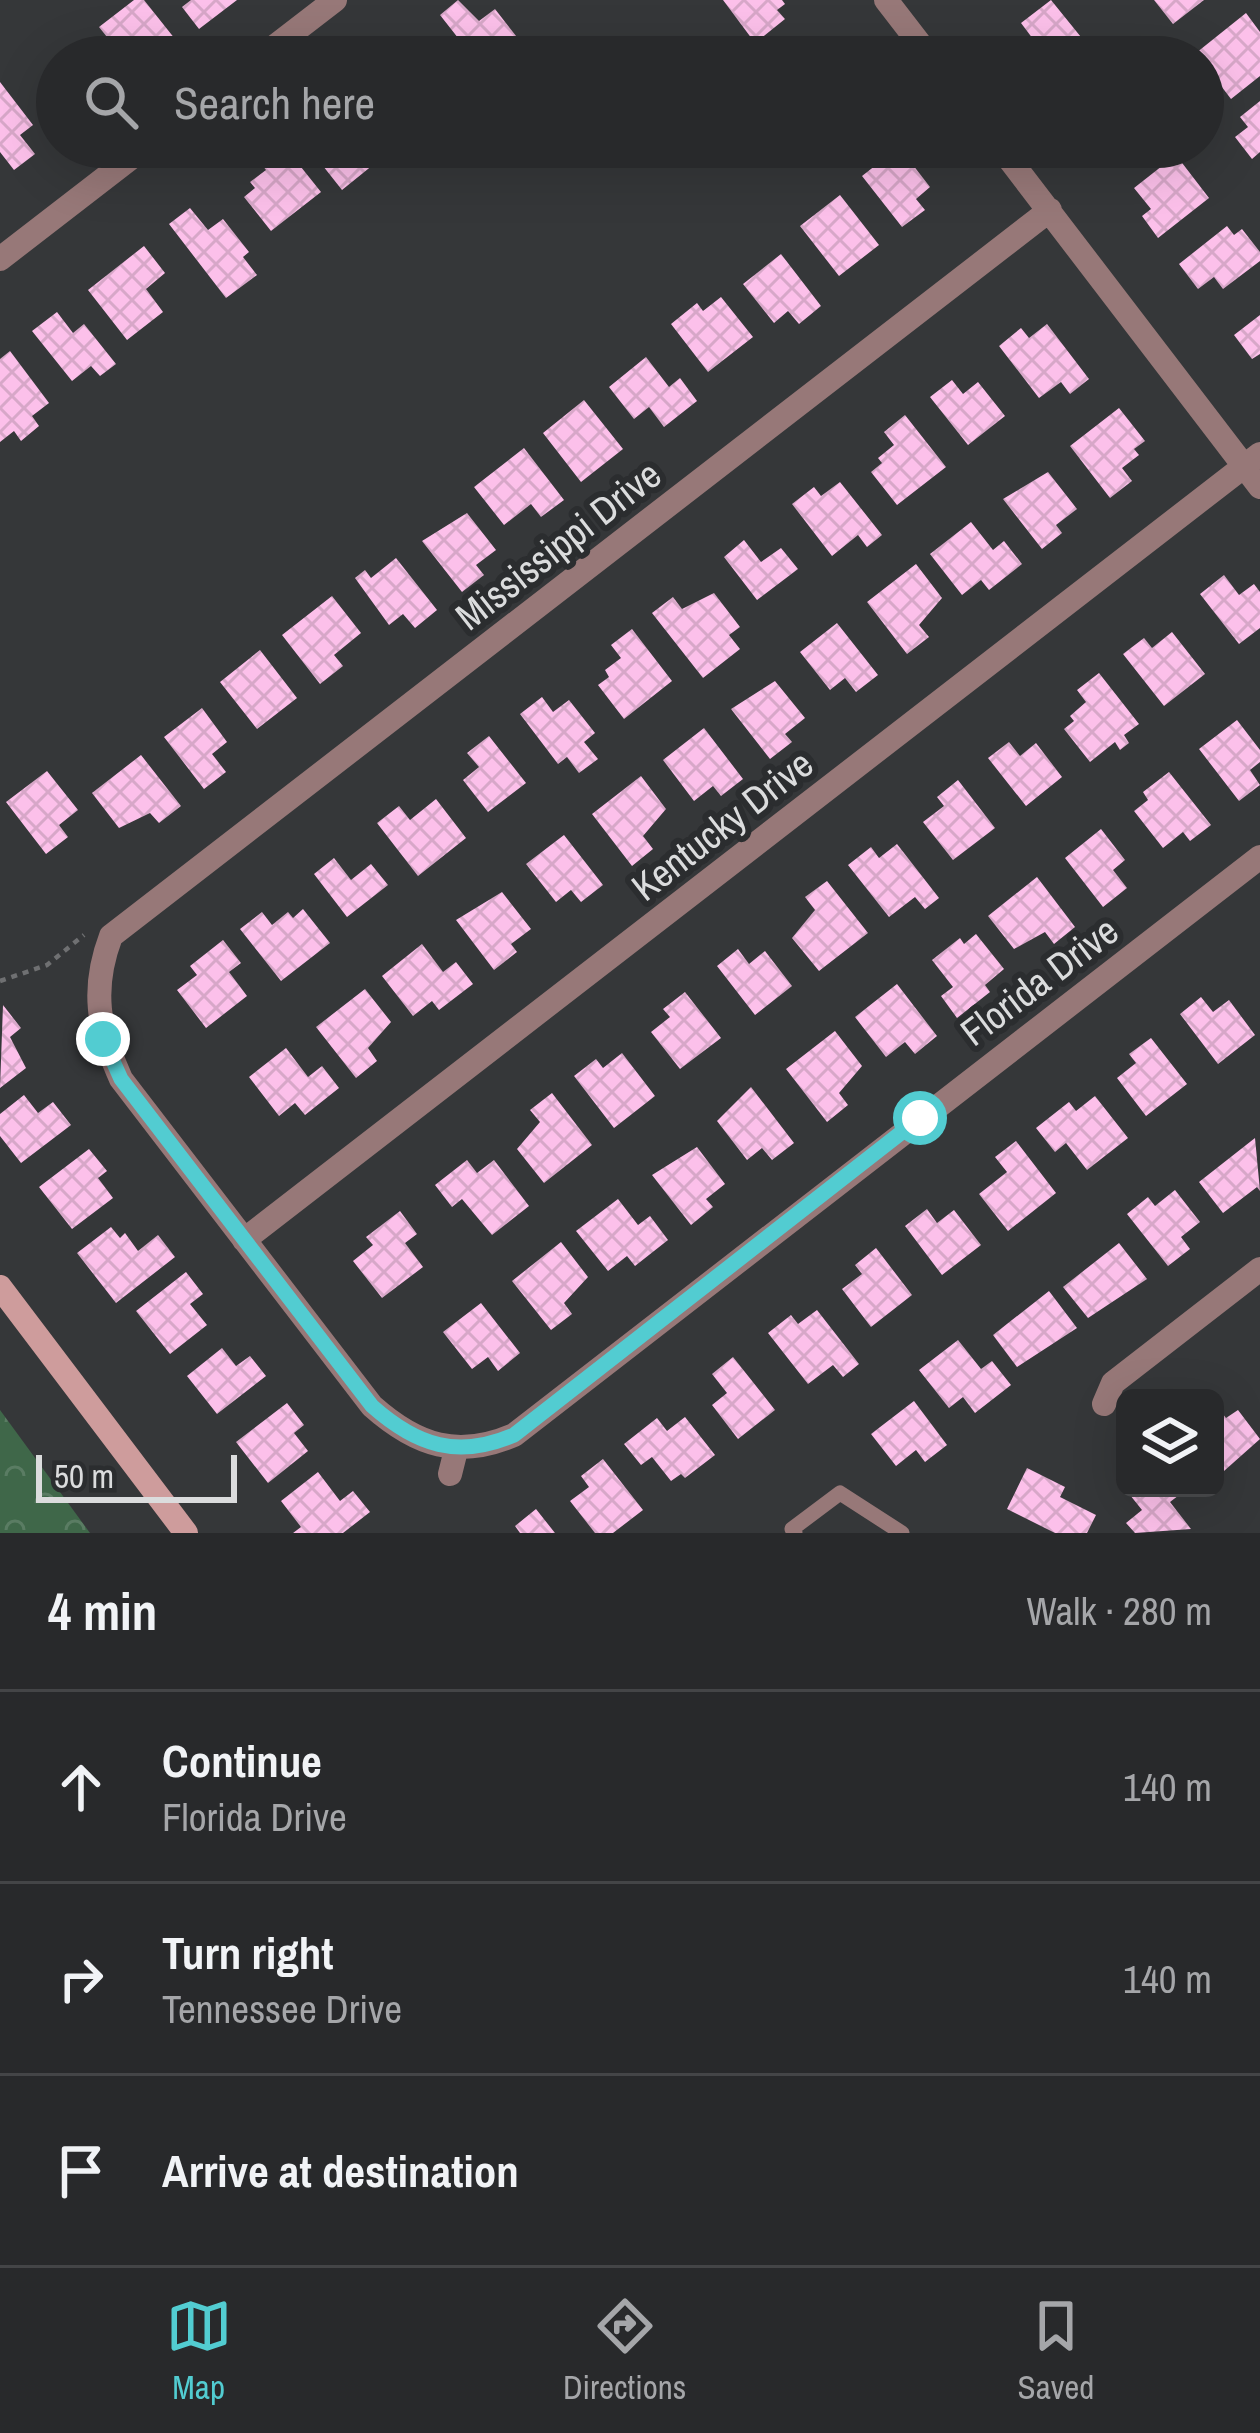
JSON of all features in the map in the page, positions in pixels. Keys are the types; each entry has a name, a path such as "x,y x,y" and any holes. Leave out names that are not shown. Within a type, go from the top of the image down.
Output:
{"main road":[{"path":"0,1287 186,1533"}],"street":[{"path":"288,36 335,0"},
{"path":"886,0 914,36"},
{"path":"0,259 118,168"},
{"path":"1016,168 1252,460 1260,487"},
{"name":"Mississippi Drive","path":"102,932 1050,211"},
{"name":"Kentucky Drive","path":"244,1240 1252,460"},
{"name":"Florida Drive","path":"244,1240 372,1406 400,1431 453,1462 514,1435 1260,857"},
{"path":"102,932 96,997 103,1039 121,1079 244,1240"},
{"path":"1105,1404 1113,1383 1260,1269"}],"lane":[{"path":"795,1533 792,1529 840,1493 902,1533"}],"path":[{"path":"0,981 47,964 102,932"}],"green space":[{"path":"0,1410 90,1533 0,1533"}],"building":[{"path":"134,0 144,0 173,36 106,36 99,27"},
{"path":"191,0 237,0 199,29 182,7"},
{"path":"458,0 479,21 495,9 516,36 456,36 440,15"},
{"path":"723,0 782,0 785,4 777,10 785,19 764,36 750,36"},
{"path":"1051,0 1080,36 1031,36 1021,23"},
{"path":"1154,0 1204,0 1173,24"},
{"path":"1246,13 1260,32 1260,76 1231,99 1224,90 1224,36 1217,36"},
{"path":"0,82 33,125 20,135 35,154 14,170 0,152"},
{"path":"1260,101 1260,152 1252,159 1235,137 1248,127 1240,117"},
{"path":"302,168 321,192 271,231 244,197 255,188 250,182 266,170"},
{"path":"325,168 369,168 342,190"},
{"path":"872,168 915,168 930,187 916,199 925,210 902,227 862,176"},
{"path":"1159,168 1186,168 1209,198 1158,238 1142,216 1151,209 1134,188"},
{"path":"840,195 879,245 839,276 800,226"},
{"path":"190,208 208,230 223,219 249,252 243,257 257,275 226,298 169,224"},
{"path":"1227,226 1234,235 1242,229 1260,252 1260,261 1223,289 1214,277 1198,289 1179,264"},
{"path":"144,246 165,273 146,289 163,312 127,340 88,290"},
{"path":"781,254 821,306 799,324 788,311 774,323 743,284"},
{"path":"721,297 753,337 708,372 671,324 697,303 703,311"},
{"path":"57,312 73,333 84,324 116,364 100,376 91,366 72,381 32,331"},
{"path":"1260,315 1260,354 1252,359 1234,335"},
{"path":"1047,324 1089,379 1070,394 1061,382 1039,398 999,346 1021,328 1029,338"},
{"path":"10,351 49,403 32,416 39,426 21,441 14,431 0,442 0,359"},
{"path":"646,357 669,387 680,378 697,401 664,427 649,407 634,419 609,387"},
{"path":"952,380 963,394 978,382 1005,416 968,445 930,397"},
{"path":"584,400 623,449 581,482 543,433"},
{"path":"1119,408 1145,441 1134,449 1139,455 1122,468 1132,481 1110,498 1070,446"},
{"path":"905,415 946,467 897,505 871,472 882,463 878,458 894,445 884,432"},
{"path":"524,448 564,500 541,517 531,504 504,525 474,487"},
{"path":"1048,472 1077,509 1056,525 1062,533 1042,549 1003,499"},
{"path":"840,482 882,535 867,547 858,535 832,556 792,504 814,487 821,496"},
{"path":"467,513 496,550 476,565 484,575 462,592 422,541"},
{"path":"971,522 993,550 1004,541 1022,564 989,590 981,580 962,595 930,554"},
{"path":"744,540 761,562 781,548 798,569 757,600 724,557"},
{"path":"396,558 437,610 415,628 403,614 389,625 355,578 365,570 371,578"},
{"path":"916,564 942,598 919,625 929,637 907,654 867,602"},
{"path":"1224,575 1239,595 1254,584 1260,592 1260,628 1239,644 1200,594"},
{"path":"714,593 740,627 729,635 740,649 703,678 652,613 673,597 682,609"},
{"path":"332,596 361,633 334,655 343,666 320,684 282,635"},
{"path":"837,623 878,675 856,692 845,678 830,690 800,652"},
{"path":"632,629 672,681 624,719 598,685 609,677 605,670 621,658 611,645"},
{"path":"1172,632 1205,674 1164,706 1123,654 1144,638 1152,648"},
{"path":"260,650 297,698 257,729 220,682"},
{"path":"1099,673 1139,724 1124,735 1129,743 1120,750 1115,742 1090,762 1064,729 1086,702 1077,690"},
{"path":"775,681 805,718 785,734 792,742 770,759 731,709"},
{"path":"542,697 553,712 569,700 595,733 584,742 598,759 579,773 567,757 558,764 520,714"},
{"path":"202,708 227,742 212,754 226,772 204,789 164,737"},
{"path":"1237,720 1260,750 1260,762 1250,770 1260,785 1239,801 1199,749"},
{"path":"704,728 743,779 721,796 713,786 694,801 663,760"},
{"path":"489,736 526,783 488,812 463,780 479,767 467,753"},
{"path":"1009,742 1020,756 1036,743 1062,777 1026,806 988,758"},
{"path":"141,755 181,806 159,823 150,813 119,828 92,793"},
{"path":"47,771 78,810 59,825 68,837 46,854 6,802"},
{"path":"1169,772 1211,825 1190,841 1183,832 1163,848 1134,811 1148,800 1143,792"},
{"path":"641,776 666,809 643,836 653,849 632,866 592,814"},
{"path":"958,780 995,828 953,860 923,822 944,806 937,797"},
{"path":"436,799 466,838 418,876 377,823 399,806 410,820"},
{"path":"1101,829 1125,860 1113,870 1127,888 1103,907 1065,858"},
{"path":"564,835 603,885 581,902 571,890 556,902 526,864"},
{"path":"897,844 939,898 925,909 915,897 889,917 848,865 871,847 879,858"},
{"path":"334,858 351,880 371,864 388,885 347,917 314,874"},
{"path":"1037,877 1075,927 1054,944 1045,932 1014,949 988,916"},
{"path":"827,881 868,933 819,971 792,938 815,910 805,897"},
{"path":"502,892 531,929 511,944 517,952 494,970 456,920"},
{"path":"303,909 330,943 281,981 240,929 262,912 272,925 288,912 293,918"},
{"path":"976,934 1004,969 985,985 990,992 957,1018 941,996 953,987 932,960 960,938 964,944"},
{"path":"223,940 241,963 229,972 247,996 206,1028 177,990 197,975 190,966"},
{"path":"422,944 443,972 456,962 473,984 439,1010 432,1001 413,1016 382,976"},
{"path":"738,949 749,964 765,951 792,986 755,1015 717,966"},
{"path":"897,984 937,1036 915,1054 905,1042 886,1057 855,1017"},
{"path":"365,989 391,1022 368,1048 377,1061 356,1078 316,1027"},
{"path":"685,992 721,1038 680,1069 651,1032 670,1017 663,1009"},
{"path":"1201,997 1213,1012 1229,1000 1255,1035 1218,1064 1180,1014"},
{"path":"3,1005 21,1028 10,1037 26,1068 0,1088"},
{"path":"835,1031 862,1066 839,1093 848,1105 827,1122 786,1069"},
{"path":"1151,1038 1187,1084 1146,1116 1117,1078 1136,1063 1129,1054"},
{"path":"286,1048 308,1077 322,1066 339,1088 305,1115 295,1103 279,1116 249,1077"},
{"path":"622,1053 655,1096 614,1128 574,1076 596,1059 603,1068"},
{"path":"751,1087 794,1143 772,1160 762,1148 747,1160 717,1121"},
{"path":"552,1093 592,1145 544,1183 517,1149 540,1122 530,1110"},
{"path":"24,1095 38,1113 53,1102 71,1125 21,1163 0,1136 0,1114"},
{"path":"1095,1096 1128,1138 1087,1170 1066,1143 1055,1152 1036,1128 1069,1102 1076,1111"},
{"path":"1255,1138 1260,1191 1257,1187 1223,1213 1199,1182"},
{"path":"1016,1141 1056,1193 1008,1231 979,1194 1007,1172 995,1157"},
{"path":"697,1147 725,1184 706,1199 713,1207 691,1225 652,1175"},
{"path":"89,1149 107,1171 98,1178 113,1198 72,1229 39,1187"},
{"path":"467,1160 477,1173 494,1160 529,1206 492,1235 462,1199 452,1207 435,1185"},
{"path":"1175,1190 1200,1222 1181,1237 1190,1249 1168,1266 1127,1214 1148,1197 1155,1206"},
{"path":"618,1199 638,1225 650,1216 668,1240 635,1266 627,1256 608,1271 576,1231"},
{"path":"927,1209 937,1223 954,1210 981,1245 942,1275 905,1226"},
{"path":"400,1211 417,1234 405,1243 423,1267 382,1298 353,1261 373,1245 366,1237"},
{"path":"111,1227 120,1238 125,1233 138,1251 158,1235 175,1257 116,1303 77,1253"},
{"path":"561,1242 588,1277 564,1303 572,1314 551,1330 512,1281"},
{"path":"1119,1243 1147,1279 1088,1318 1063,1287"},
{"path":"876,1248 912,1295 871,1327 842,1289 862,1274 855,1265"},
{"path":"186,1272 203,1294 190,1304 207,1325 170,1354 136,1311"},
{"path":"1049,1291 1077,1328 1017,1367 993,1335"},
{"path":"481,1303 520,1353 498,1371 488,1357 472,1369 443,1332"},
{"path":"817,1310 859,1364 843,1377 833,1365 808,1384 768,1333 791,1315 798,1324"},
{"path":"958,1340 981,1369 992,1361 1011,1385 975,1413 963,1397 949,1408 919,1370"},
{"path":"222,1348 236,1366 250,1356 266,1376 217,1414 187,1376"},
{"path":"733,1357 775,1410 738,1439 712,1405 727,1393 712,1374"},
{"path":"914,1401 947,1445 925,1462 916,1450 896,1466 871,1434"},
{"path":"287,1403 304,1425 294,1433 308,1451 268,1483 236,1442"},
{"path":"1238,1410 1260,1439 1224,1471 1224,1415"},
{"path":"685,1417 715,1455 685,1478 681,1474 671,1481 652,1457 641,1465 624,1444 657,1418 667,1431"},
{"path":"603,1459 643,1510 613,1533 595,1533 570,1501 589,1487 581,1476"},
{"path":"1027,1468 1065,1487 1060,1497 1096,1515 1087,1533 1055,1533 1007,1509"},
{"path":"318,1472 340,1501 353,1491 370,1512 343,1533 293,1533 301,1527 281,1501"},
{"path":"1132,1497 1176,1497 1170,1502 1191,1529 1135,1533 1126,1523 1142,1510"},
{"path":"536,1509 555,1533 520,1533 515,1526"}],"route":[{"path":"103,1039 121,1079 372,1406 400,1431 456,1450 482,1449 514,1435 920,1118"}]}
